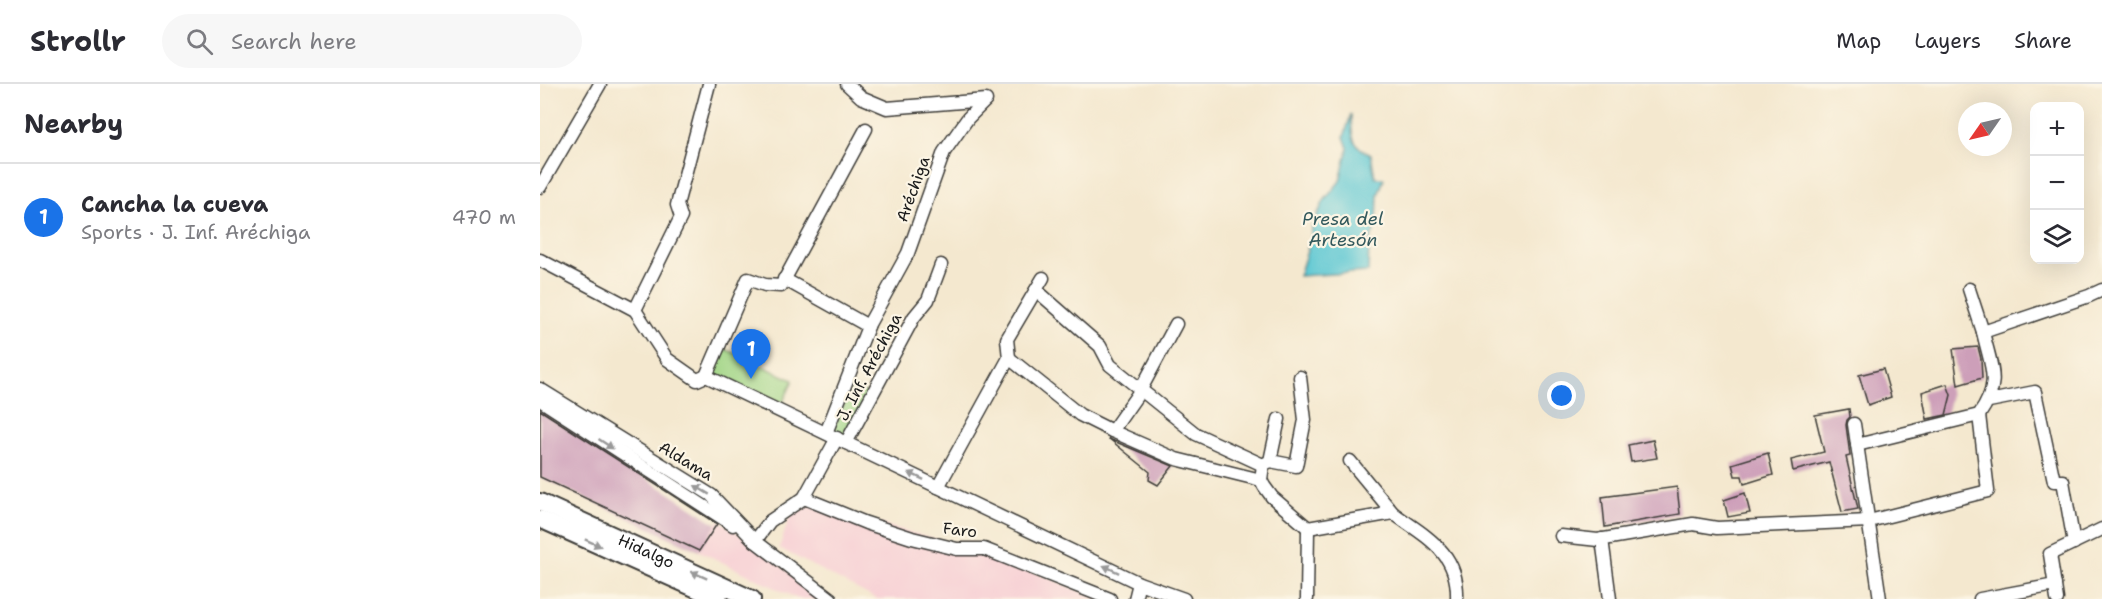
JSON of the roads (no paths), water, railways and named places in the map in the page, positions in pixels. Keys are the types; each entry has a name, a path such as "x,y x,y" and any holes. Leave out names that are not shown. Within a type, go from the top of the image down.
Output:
{"main road":[{"name":"Hidalgo","path":"540,502 752,599"},
{"name":"Hidalgo","path":"540,519 718,599"}],"street":[{"path":"540,187 600,84"},
{"path":"635,310 681,217 677,205 709,84"},
{"name":"Aréchiga","path":"755,541 770,521 804,498 836,438 868,326 908,253 944,152 968,118 986,100 887,108 861,97 847,84"},
{"path":"706,376 748,279 765,285 781,286 867,129"},
{"name":"J. Inf. Aréchiga","path":"540,260 635,310 667,359 696,380 706,376 836,438 914,317 928,300 941,265"},
{"path":"1044,278 1006,339 1010,358 1080,415 1112,432 1176,459 1261,480 1272,497 1308,528"},
{"path":"784,279 868,326"},
{"path":"1857,445 1979,415 1989,401 1994,382 1983,332 1969,289"},
{"path":"1036,290 1100,346 1110,365 1196,434 1267,463 1296,466 1305,420 1300,377"},
{"path":"1983,332 2102,290"},
{"path":"1112,432 1140,390 1176,324"},
{"path":"938,487 1010,358"},
{"path":"1989,401 2035,392 2054,481 2063,481 2074,543"},
{"name":"Aldama","path":"543,396 647,464 711,495 755,541 831,599"},
{"path":"1561,536 1602,539 1693,524 1717,528 1869,521 1988,491 1979,415"},
{"path":"1261,480 1279,419"},
{"path":"1854,424 1880,599"},
{"path":"836,438 1139,582 1184,599"},
{"path":"1350,461 1393,513 1443,551 1456,576 1457,599"},
{"name":"Faro","path":"804,498 866,523 912,538 957,549 984,549 1110,599"},
{"path":"1308,528 1393,513"},
{"path":"1307,599 1308,528"},
{"path":"2057,599 2050,554 2102,529"},
{"path":"1602,539 1610,599"},
{"path":"1135,599 1139,582"},
{"path":"1980,599 2055,585"}],"water":[{"name":"Presa del Artesón","path":"1351,114 1353,139 1359,147 1371,155 1375,177 1384,179 1378,195 1377,223 1369,243 1368,272 1299,276 1311,238 1312,226 1324,201 1340,181 1348,148 1344,137"}],"place":[{"name":"Cancha la cueva","path":"751,379"}]}
